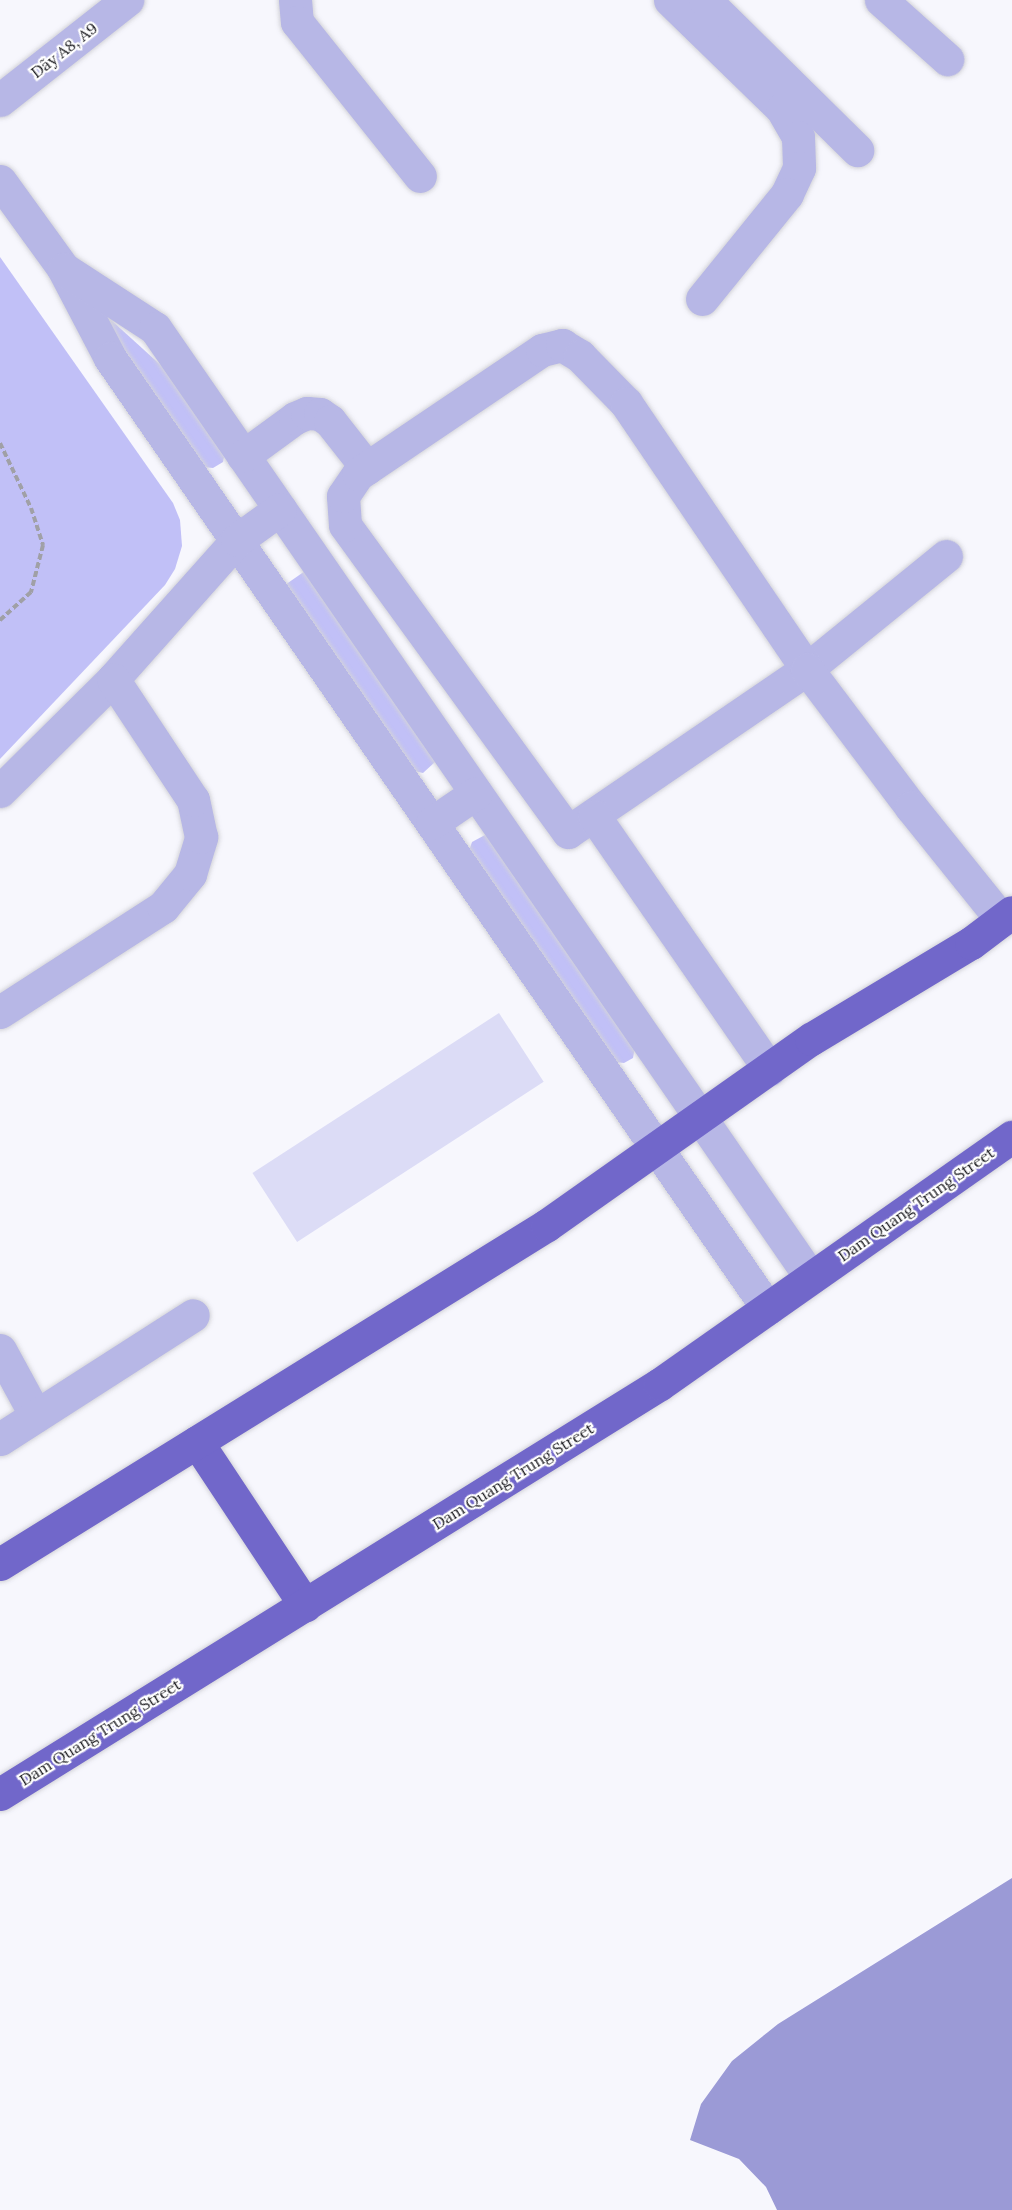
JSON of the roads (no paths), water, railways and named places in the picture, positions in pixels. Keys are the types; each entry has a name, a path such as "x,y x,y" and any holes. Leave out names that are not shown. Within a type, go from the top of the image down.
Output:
{"highway":[{"path":"0,1564 547,1225 811,1039 971,943 1007,916"},
{"name":"Dam Quang Trung Street","path":"0,1794 660,1384 1012,1137"},
{"path":"197,1442 305,1605"}],"street":[{"name":"Dãy A8, A9","path":"0,100 127,0"},
{"path":"295,0 297,22 420,176"},
{"path":"670,0 782,110 798,137 799,168 787,194 702,299"},
{"path":"705,0 857,150"},
{"path":"881,0 947,59"},
{"path":"0,181 63,268 110,358 768,1309"},
{"path":"63,268 155,328 811,1278"},
{"path":"946,556 807,669 568,832 345,525 343,496 358,474 542,350 562,345 580,356 626,403 807,669 911,807 1007,916"},
{"path":"243,456 295,418 307,413 320,414 330,421 367,468"},
{"path":"0,791 113,679 237,540 280,509"},
{"path":"0,1012 163,907 190,874 201,837 193,800 113,679"},
{"path":"432,823 476,793"},
{"path":"594,816 770,1069"},
{"path":"0,1439 193,1315"},
{"path":"0,1350 36,1416"}]}
